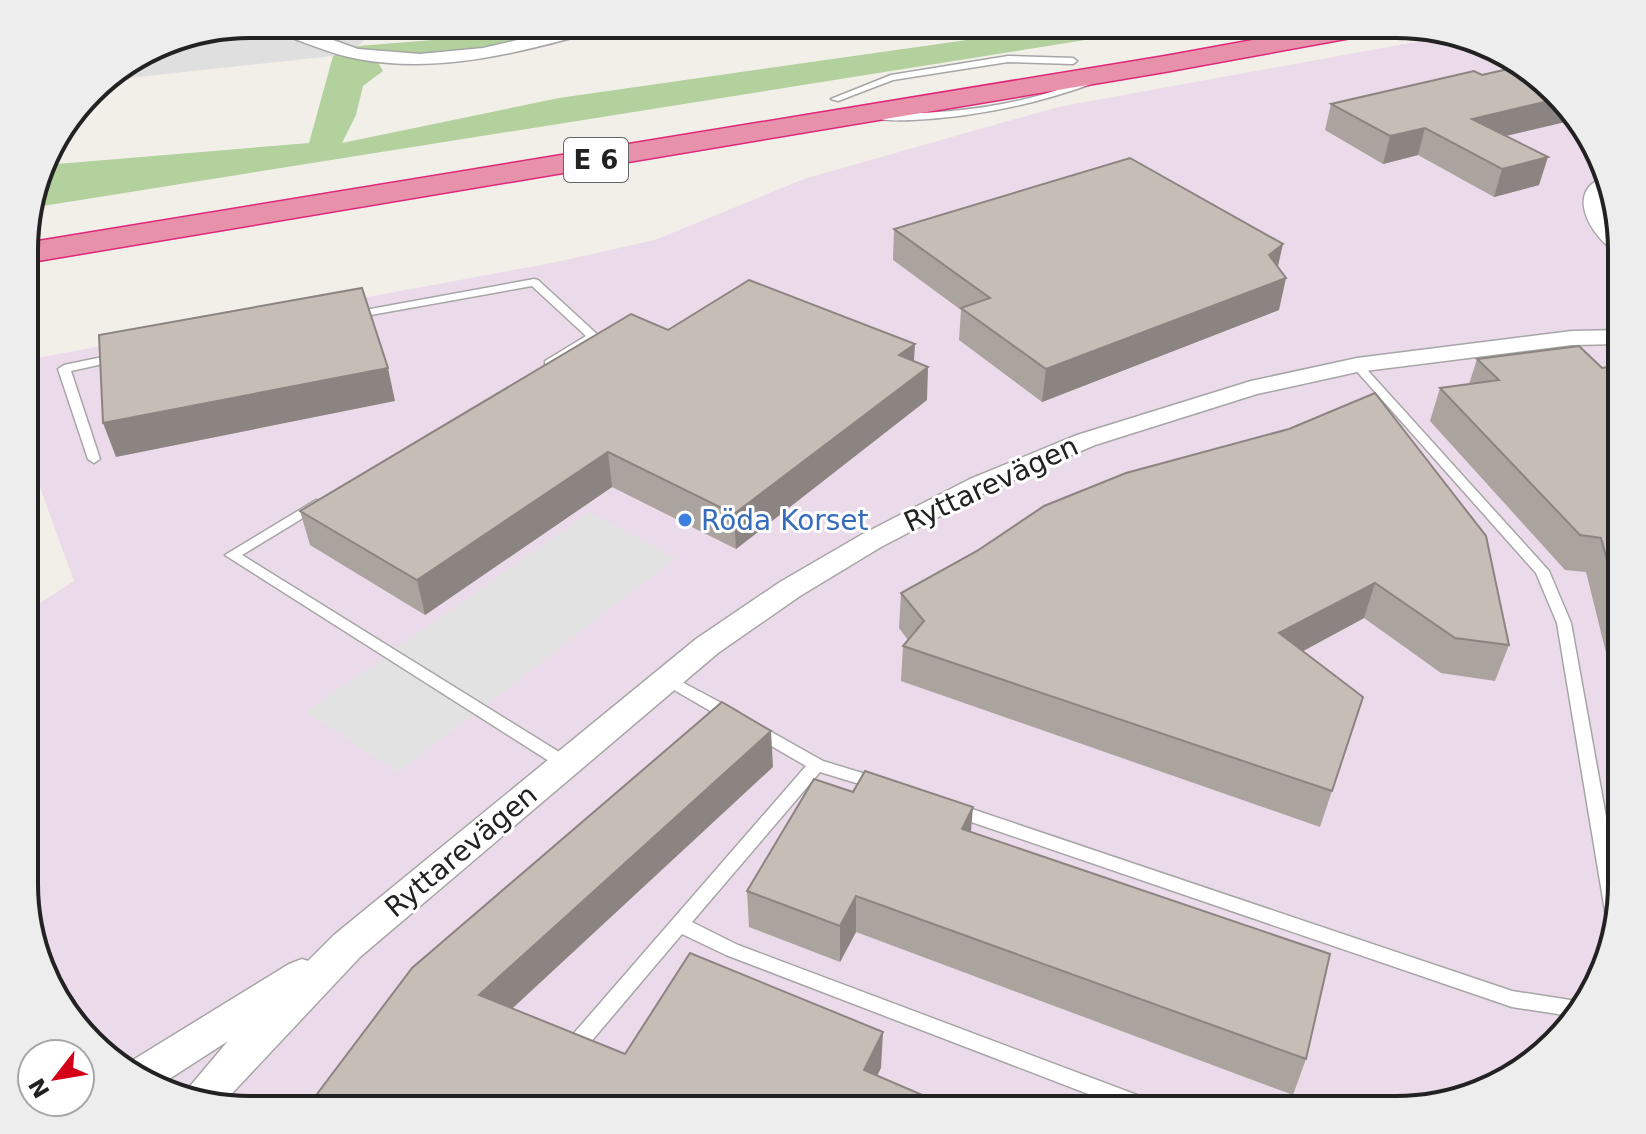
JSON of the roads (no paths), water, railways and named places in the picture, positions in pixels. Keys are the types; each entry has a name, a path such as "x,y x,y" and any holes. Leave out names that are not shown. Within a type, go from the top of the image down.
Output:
{"highway":[{"name":"E 6","path":"38,251 845,108 1202,38"},
{"name":"E 6","path":"40,228 845,108 1110,73 1306,38"}],"street":[{"path":"309,38 362,55 434,58 493,53 551,38"},
{"path":"1598,187 1590,200 1593,214 1607,231"},
{"name":"Ryttarevägen","path":"207,1092 347,946 667,679 707,646 790,589 871,541 979,485 1116,431 1251,388 1357,365 1572,338 1608,337"},
{"name":"Ryttarevägen","path":"150,1070 347,946"}],"lane":[{"path":"336,318 534,282 593,336 540,369"},
{"path":"94,459 64,369 139,354"},
{"path":"1357,365 1542,571 1564,623 1608,877"},
{"path":"326,499 232,555 566,764"},
{"path":"667,679 817,765 895,789"},
{"path":"582,1038 817,765"},
{"path":"937,803 1512,999 1568,1007"},
{"path":"679,924 732,950 1117,1096"}],"place":[{"name":"Röda Korset","path":"685,520"}]}
